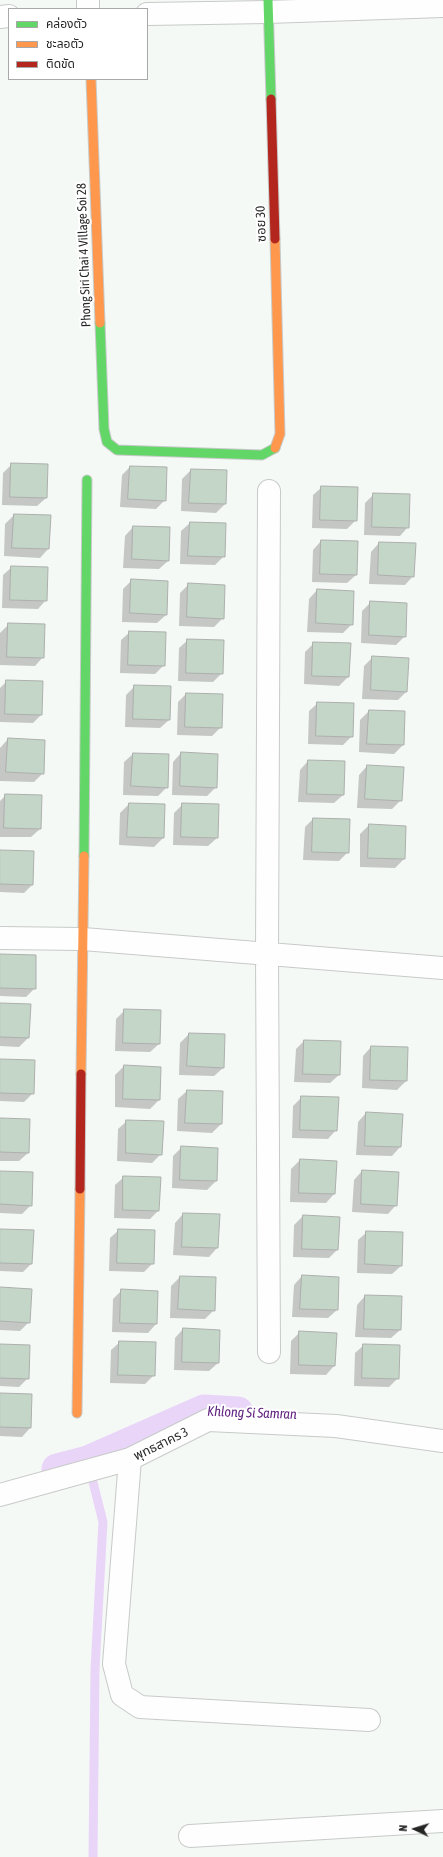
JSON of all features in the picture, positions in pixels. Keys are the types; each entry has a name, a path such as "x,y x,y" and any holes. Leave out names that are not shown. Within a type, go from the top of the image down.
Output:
{"street":[{"path":"148,14 268,6 443,6"},
{"name":"ซอย 30","path":"104,429 107,442 118,450 262,455 275,450 280,434 268,6"},
{"name":"Phong Siri Chai 4 Village Soi 28","path":"91,80 104,429"},
{"path":"77,1412 87,480"},
{"path":"269,491 267,954 269,1352"},
{"path":"0,938 83,939 443,968"},
{"name":"พุทธสาคร 3","path":"0,1495 130,1460 208,1420 336,1426 443,1441"},
{"path":"130,1460 114,1664 122,1695 140,1707 369,1720"},
{"path":"190,1836 443,1821"}],"building":[{"path":"11,463 48,464 47,498 10,497"},
{"path":"130,466 167,467 166,501 128,499"},
{"path":"191,469 227,470 226,504 189,503"},
{"path":"321,486 358,487 357,521 320,520"},
{"path":"373,493 410,494 409,528 372,527"},
{"path":"14,514 51,515 49,549 12,548"},
{"path":"190,522 226,523 225,557 188,556"},
{"path":"133,526 170,527 169,561 132,559"},
{"path":"321,540 358,541 357,575 320,574"},
{"path":"379,542 416,543 414,577 378,575"},
{"path":"11,566 48,567 47,601 10,600"},
{"path":"131,579 168,581 167,615 130,613"},
{"path":"188,583 225,585 224,619 187,617"},
{"path":"317,589 354,591 353,625 316,623"},
{"path":"370,601 407,603 406,637 369,635"},
{"path":"8,623 45,624 44,658 7,657"},
{"path":"129,631 166,632 165,666 128,665"},
{"path":"187,639 224,640 223,674 186,673"},
{"path":"313,642 351,643 349,677 312,676"},
{"path":"372,656 409,658 407,692 371,690"},
{"path":"6,680 43,681 42,715 5,714"},
{"path":"134,685 171,686 170,720 133,719"},
{"path":"186,693 223,694 222,728 185,727"},
{"path":"317,702 354,703 353,737 316,736"},
{"path":"369,710 405,711 404,745 367,744"},
{"path":"8,738 45,740 44,774 6,772"},
{"path":"181,752 218,754 217,788 180,786"},
{"path":"133,753 169,754 168,788 131,786"},
{"path":"308,760 345,761 344,795 307,794"},
{"path":"367,765 404,767 402,801 365,799"},
{"path":"5,794 42,795 41,829 4,828"},
{"path":"129,803 165,804 164,838 127,837"},
{"path":"182,803 219,804 218,838 181,837"},
{"path":"313,818 350,819 349,853 312,852"},
{"path":"369,824 406,826 405,859 368,858"},
{"path":"0,850 34,851 33,885 0,884"},
{"path":"0,954 36,955 36,989 0,988"},
{"path":"0,1003 31,1004 29,1038 0,1037"},
{"path":"124,1009 161,1010 160,1044 123,1043"},
{"path":"189,1033 225,1034 224,1068 187,1066"},
{"path":"304,1040 341,1041 340,1075 303,1074"},
{"path":"371,1046 408,1047 407,1081 370,1080"},
{"path":"0,1059 35,1060 34,1094 0,1093"},
{"path":"124,1065 161,1067 160,1100 123,1099"},
{"path":"187,1090 223,1091 222,1124 185,1123"},
{"path":"301,1096 339,1097 337,1131 300,1130"},
{"path":"366,1112 403,1114 401,1147 365,1146"},
{"path":"0,1118 30,1119 29,1153 0,1152"},
{"path":"126,1120 164,1121 162,1155 126,1153"},
{"path":"181,1146 218,1148 217,1181 180,1180"},
{"path":"300,1159 337,1161 335,1194 299,1193"},
{"path":"362,1170 399,1172 397,1206 361,1204"},
{"path":"0,1171 33,1172 32,1206 0,1204"},
{"path":"123,1176 161,1177 159,1211 123,1210"},
{"path":"183,1213 220,1214 218,1248 182,1247"},
{"path":"303,1215 340,1217 338,1250 302,1249"},
{"path":"0,1229 34,1230 32,1264 0,1263"},
{"path":"118,1229 155,1230 154,1264 117,1263"},
{"path":"366,1231 403,1232 402,1266 365,1264"},
{"path":"302,1275 339,1277 338,1310 300,1309"},
{"path":"180,1276 216,1277 215,1311 178,1309"},
{"path":"0,1287 32,1289 30,1323 0,1321"},
{"path":"121,1289 158,1291 157,1324 120,1323"},
{"path":"365,1295 402,1296 401,1330 364,1329"},
{"path":"183,1328 220,1330 219,1363 182,1362"},
{"path":"299,1331 337,1333 335,1366 299,1365"},
{"path":"119,1341 156,1342 155,1376 118,1375"},
{"path":"0,1344 30,1345 29,1379 0,1378"},
{"path":"363,1344 400,1345 399,1379 362,1378"},
{"path":"0,1393 32,1394 31,1428 0,1427"}],"waterway":[{"name":"Khlong Si Samran","path":"57,1469 88,1461 204,1410 238,1412"},
{"path":"90,1470 103,1522 95,1669 93,1857"}],"traffic: fast":[{"path":"268,0 271,99"},
{"path":"100,323 104,429 107,442 117,450 262,455 275,448"},
{"path":"84,856 87,480"}],"traffic: slow":[{"path":"91,80 100,323"},
{"path":"275,239 280,434 275,448"},
{"path":"81,1074 84,856"},
{"path":"77,1413 80,1189"}],"traffic: jam":[{"path":"271,99 275,239"},
{"path":"80,1189 81,1074"}]}
